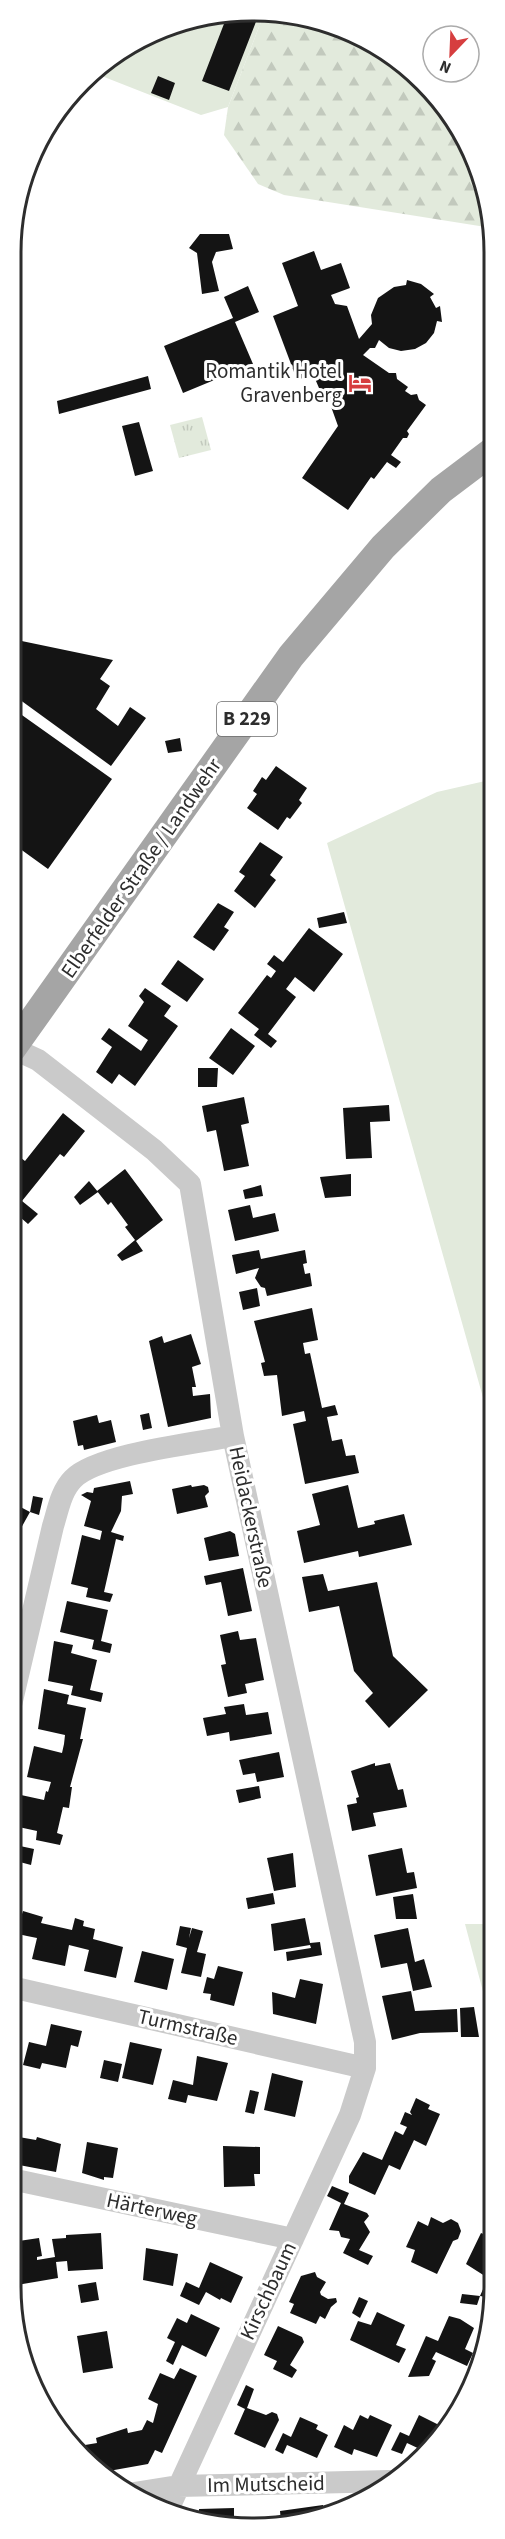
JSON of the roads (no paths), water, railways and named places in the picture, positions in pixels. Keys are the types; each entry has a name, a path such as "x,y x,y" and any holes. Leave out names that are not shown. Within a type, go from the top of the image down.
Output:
{"main road":[{"name":"Elberfelder Straße / Landwehr","path":"21,1035 291,656 383,547 441,490 484,458"}],"street":[{"name":"Heidackerstraße","path":"21,1052 38,1060 153,1150 190,1184 233,1436 365,2042 365,2068"},
{"path":"21,1662 61,1497 73,1479 93,1466 233,1436"},
{"name":"Turmstraße","path":"21,1989 365,2068"},
{"name":"Kirschbaum","path":"170,2503 350,2115 365,2068"},
{"name":"Härterweg","path":"21,2181 293,2239"},
{"name":"Im Mutscheid","path":"145,2491 178,2486 377,2481"}],"place":[{"name":"Romantik Hotel Gravenberg","path":"360,383"}]}
